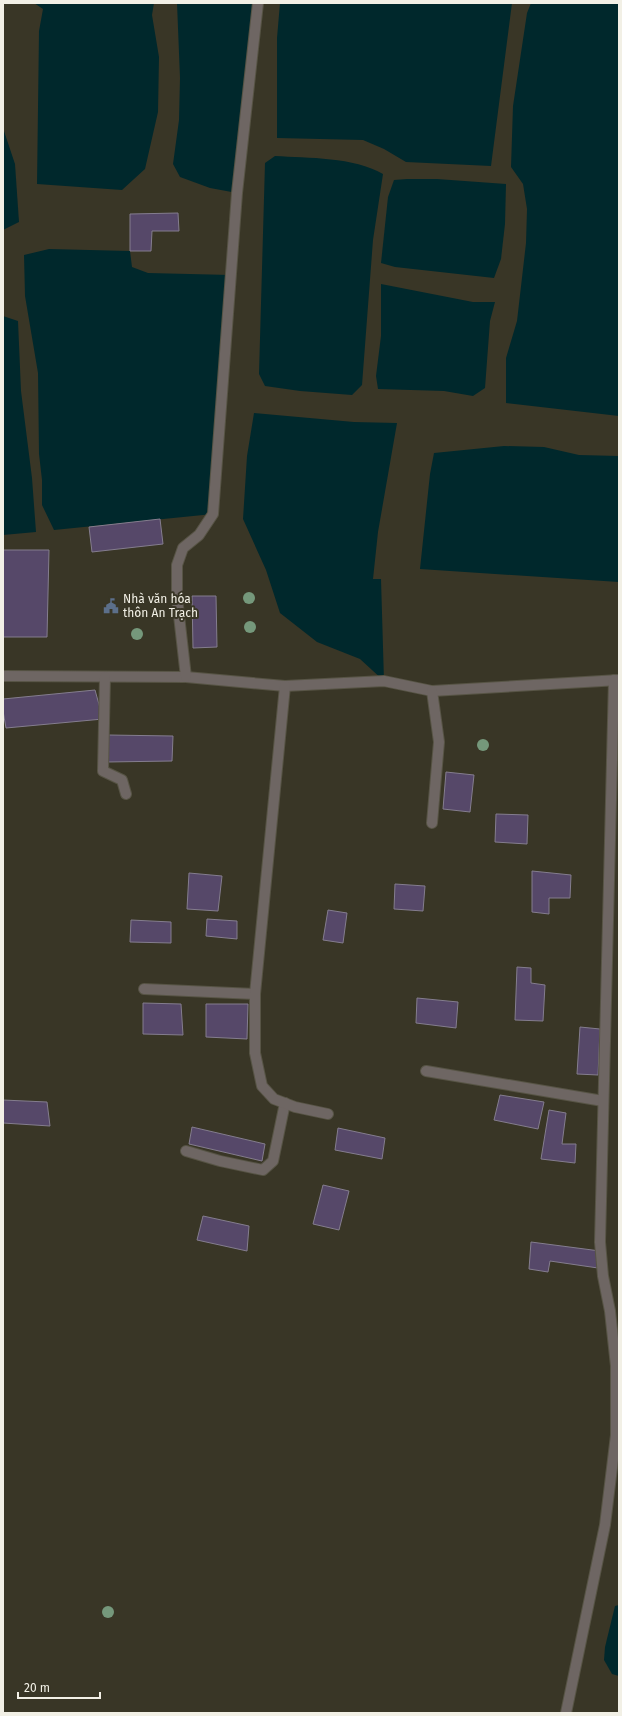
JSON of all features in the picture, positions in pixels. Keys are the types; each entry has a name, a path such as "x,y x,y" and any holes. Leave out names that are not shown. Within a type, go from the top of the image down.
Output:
{"street":[{"path":"186,677 177,598 177,565 183,548 200,534 213,514 237,193 258,3"},
{"path":"3,676 186,677 285,686 384,681 432,692 616,680 600,1242 603,1276 610,1311 616,1366 616,1435 605,1525 566,1713"},
{"path":"104,677 103,771 122,780 126,794"},
{"path":"285,686 255,994 255,1053 262,1086 274,1099 295,1107 328,1114"},
{"path":"432,692 439,742 432,823"},
{"path":"144,989 255,994"},
{"path":"426,1071 603,1101"},
{"path":"186,1151 263,1170 273,1161 285,1103"}],"water":[{"path":"34,3 154,3 152,15 159,57 158,112 145,169 122,190 37,184 39,31 43,9"},
{"path":"177,3 258,3 237,193 210,188 180,177 173,164 179,120 180,78"},
{"path":"280,3 512,3 491,166 406,162 384,149 363,140 277,138 277,38"},
{"path":"531,3 619,3 619,416 506,403 506,358 517,321 526,243 527,209 523,184 511,167 513,106 527,13"},
{"path":"3,128 15,164 19,222 3,230"},
{"path":"275,156 345,161 371,168 383,174 373,240 362,385 352,395 300,391 265,386 259,374 265,163"},
{"path":"437,179 506,184 505,224 501,259 494,278 395,267 381,263 388,197 394,180"},
{"path":"49,249 130,251 132,267 148,273 231,275 213,514 54,530 42,505 42,480 39,454 38,373 25,296 24,255"},
{"path":"381,284 473,302 495,302 490,321 485,388 473,396 444,391 378,389 376,376 381,336"},
{"path":"3,316 18,321 21,391 32,478 36,532 3,535"},
{"path":"254,413 354,422 397,423 378,532 373,579 381,579 384,681 360,659 317,642 280,613 266,570 243,519 247,456"},
{"path":"504,446 544,447 579,455 619,456 619,582 420,569 430,474 434,453"},
{"path":"619,1605 619,1676 612,1674 604,1660 605,1647 615,1606"}],"building":[{"path":"178,213 179,231 152,231 151,251 130,251 130,214"},
{"path":"160,519 163,544 92,552 89,527"},
{"path":"3,550 49,550 47,637 3,637"},
{"path":"192,596 216,596 217,647 193,648"},
{"path":"95,690 103,719 6,728 3,711 3,699"},
{"path":"108,735 173,736 172,761 107,762"},
{"path":"446,772 474,775 470,812 443,809"},
{"path":"496,814 528,815 527,844 495,842"},
{"path":"532,871 571,875 570,898 549,898 549,914 532,912"},
{"path":"189,873 222,876 218,911 187,909"},
{"path":"395,884 425,886 423,911 394,909"},
{"path":"328,910 347,913 343,943 323,940"},
{"path":"207,919 237,921 237,939 206,936"},
{"path":"131,920 171,922 171,943 130,942"},
{"path":"517,967 531,968 531,983 545,985 543,1021 515,1020"},
{"path":"417,998 458,1002 456,1028 416,1023"},
{"path":"143,1003 181,1004 183,1035 143,1034"},
{"path":"206,1004 248,1004 247,1039 206,1037"},
{"path":"580,1027 600,1029 598,1075 577,1074"},
{"path":"500,1095 544,1102 538,1129 494,1120"},
{"path":"3,1100 47,1102 50,1126 3,1123"},
{"path":"549,1110 566,1113 562,1144 576,1144 575,1163 541,1159"},
{"path":"192,1127 265,1144 262,1161 189,1144"},
{"path":"338,1128 385,1138 382,1159 335,1150"},
{"path":"323,1185 349,1191 339,1230 313,1224"},
{"path":"203,1216 249,1226 247,1251 197,1240"},
{"path":"531,1242 600,1251 598,1268 550,1261 548,1272 529,1269"}],"place":[{"name":"Nhà văn hóa thôn An Trạch","path":"111,606"}]}
